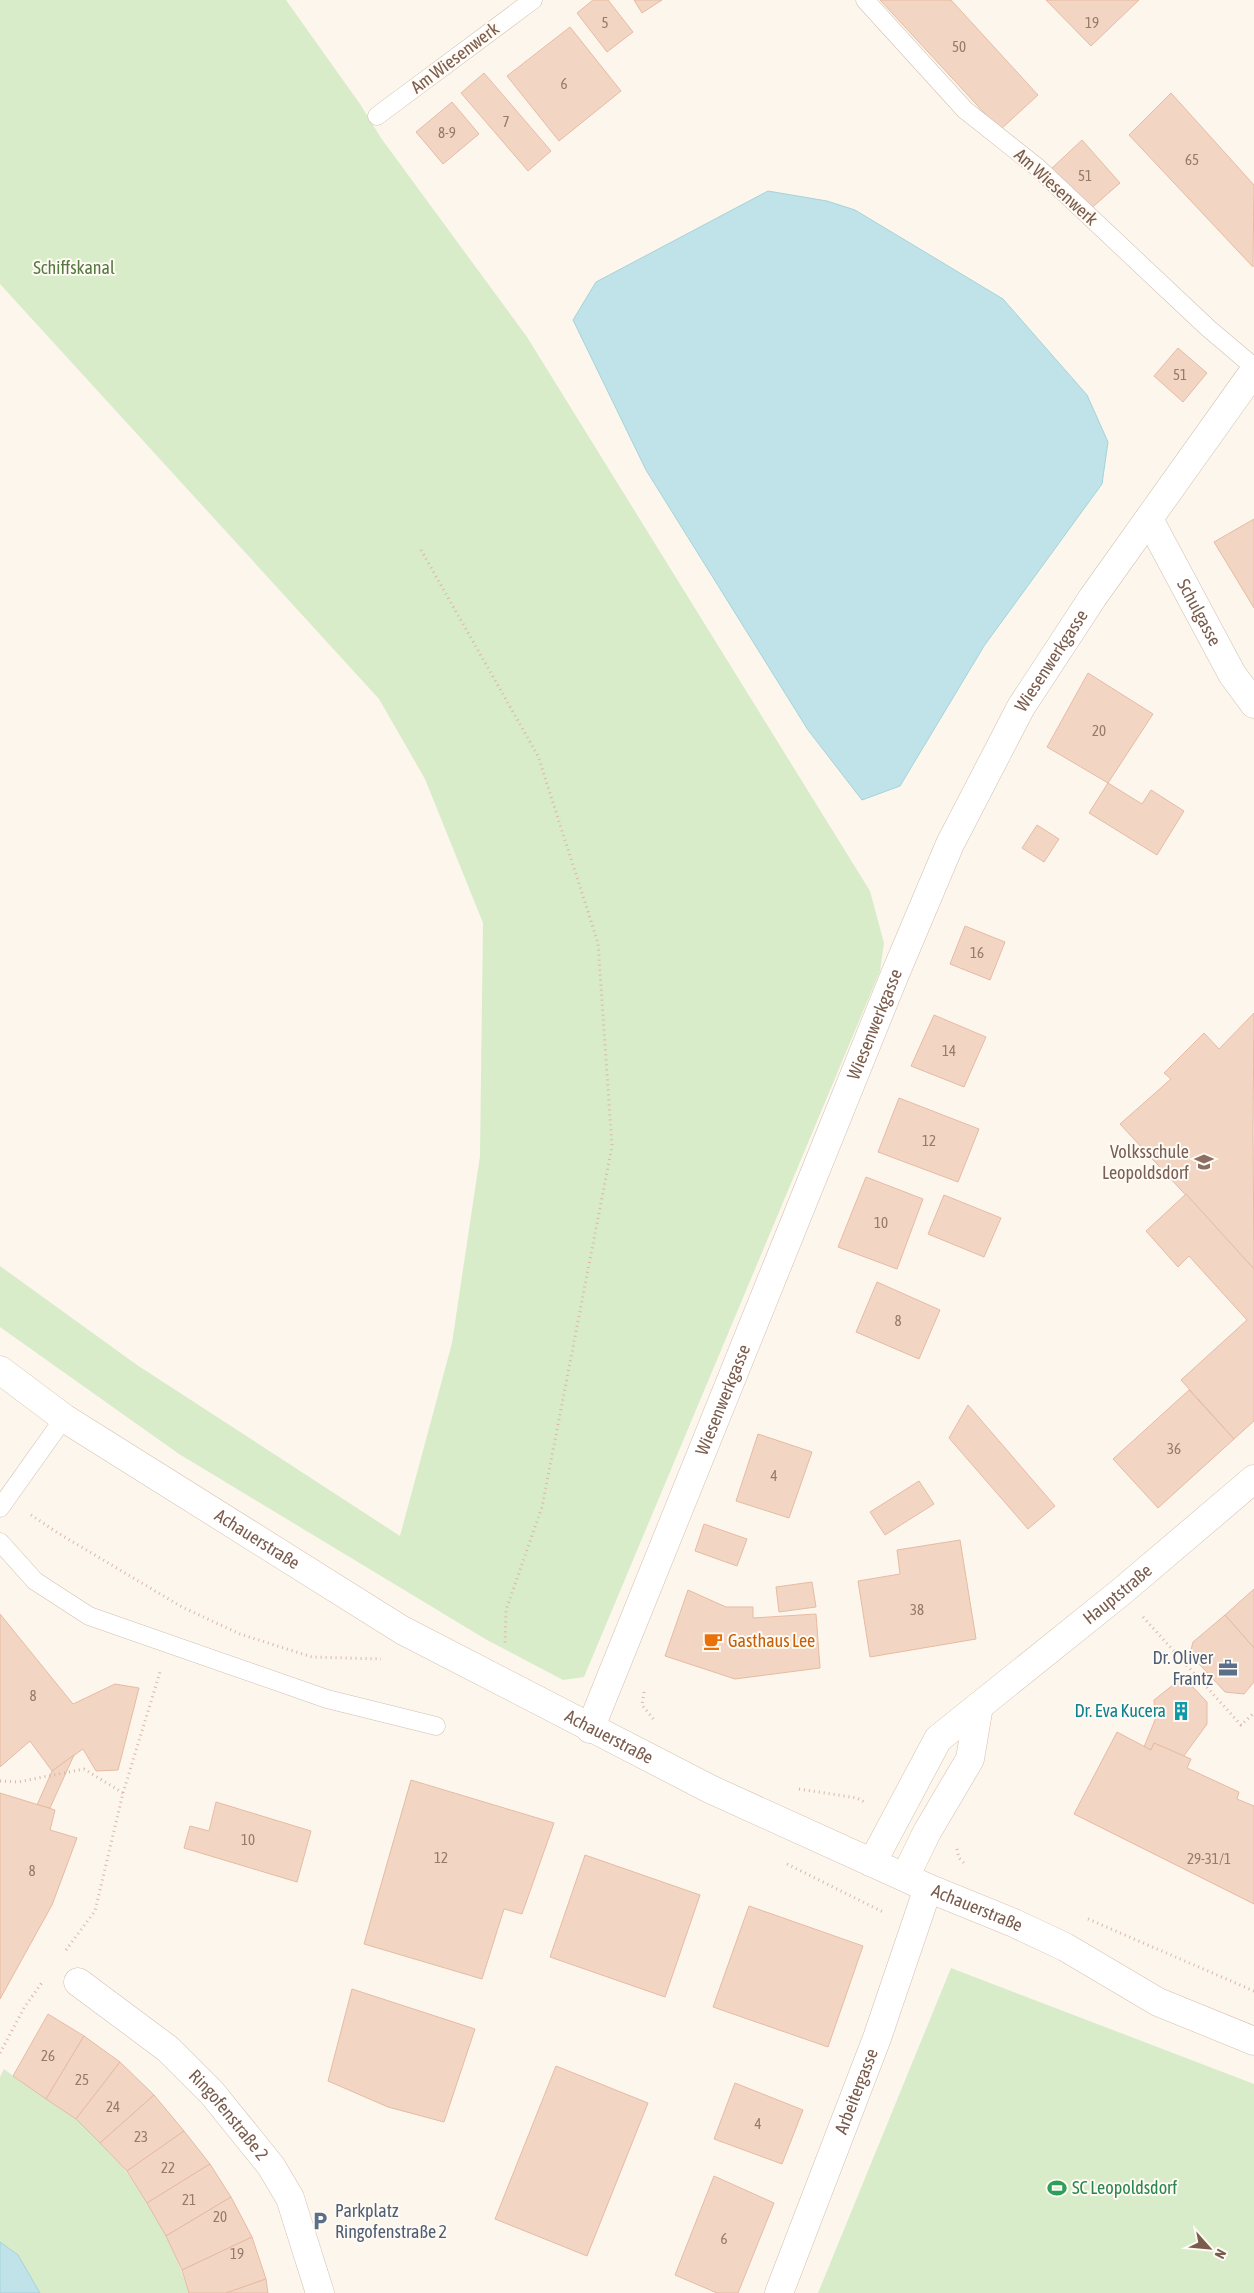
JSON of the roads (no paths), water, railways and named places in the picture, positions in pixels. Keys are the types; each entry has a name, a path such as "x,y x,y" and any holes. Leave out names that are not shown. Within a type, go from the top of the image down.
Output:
{"street":[{"name":"Wiesenwerkgasse","path":"590,1729 893,979 950,844 1021,707 1093,597 1254,371"},
{"name":"Schulgasse","path":"1149,519 1232,674 1254,704"},
{"name":"Achauerstraße","path":"0,1370 64,1418 402,1630 710,1790 1065,1947 1158,2002 1254,2041"},
{"name":"Hauptstraße","path":"872,1863 938,1739 1121,1592 1254,1479"},
{"path":"917,1883 927,1832 970,1759 979,1706"},
{"name":"Arbeitergasse","path":"779,2293 877,2038 917,1883"},
{"name":"Ringofenstraße 2","path":"78,1982 168,2049 212,2093 271,2166 290,2198 320,2293"}],"lane":[{"name":"Am Wiesenwerk","path":"377,116 533,0"},
{"name":"Am Wiesenwerk","path":"865,0 965,110 1038,167 1208,328 1254,367"},
{"path":"4,1503 64,1418"},
{"path":"0,1542 35,1581 89,1616 327,1699 436,1726"}],"water":[{"path":"768,191 827,201 855,210 1003,299 1087,395 1108,442 1102,484 984,646 900,786 862,800 808,730 646,470 573,320 596,282"},
{"path":"0,2242 18,2255 40,2293 0,2293"}],"place":[{"name":"Volksschule Leopoldsdorf","path":"1204,1162"},
{"name":"Gasthaus Lee","path":"713,1641"},
{"name":"Dr. Oliver Frantz","path":"1228,1668"},
{"name":"Dr. Eva Kucera","path":"1181,1711"},
{"name":"SC Leopoldsdorf","path":"1057,2188"},
{"name":"Parkplatz Ringofenstraße 2","path":"320,2221"}],"park label":[{"name":"Schiffskanal","path":"74,268"}]}
